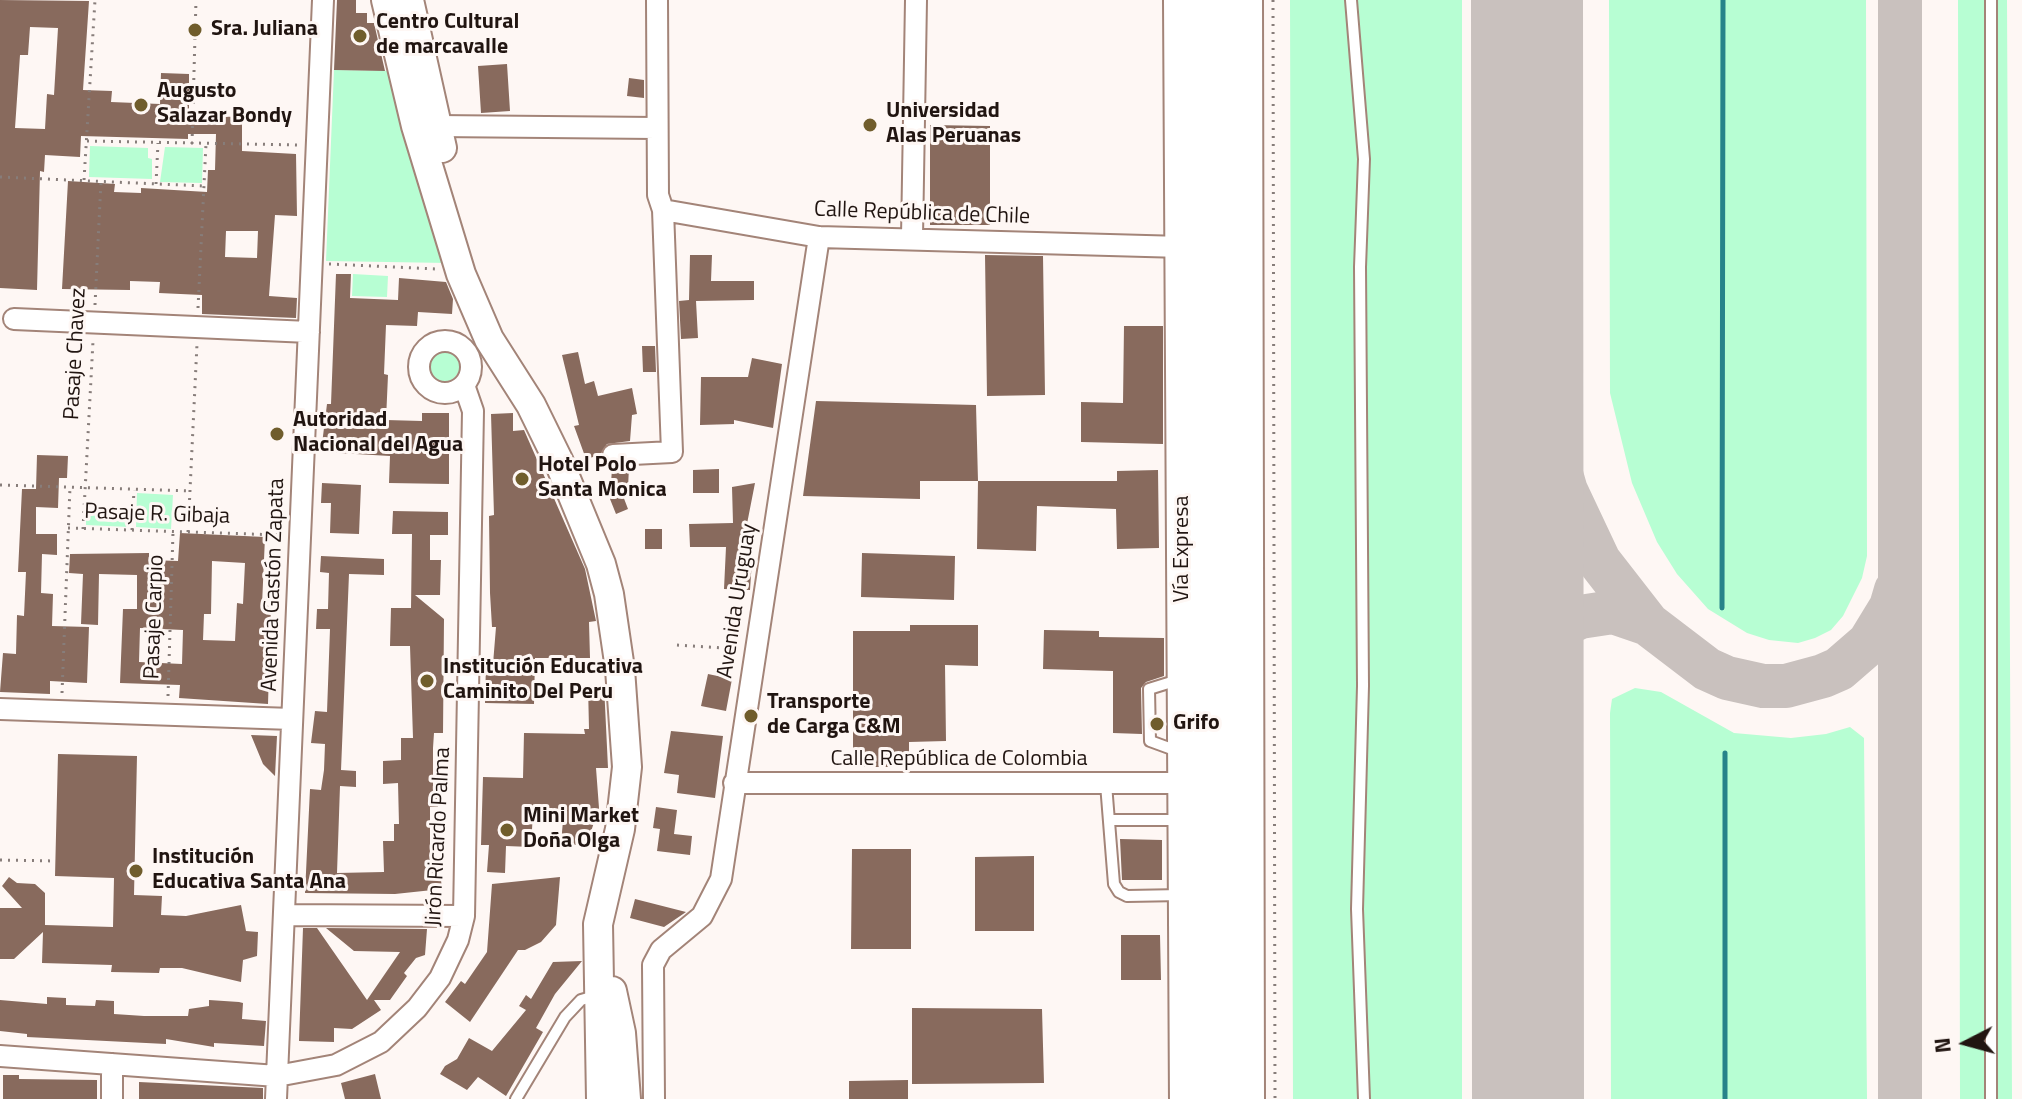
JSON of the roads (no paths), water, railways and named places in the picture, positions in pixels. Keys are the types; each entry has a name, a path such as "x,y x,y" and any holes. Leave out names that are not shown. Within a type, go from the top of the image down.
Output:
{"main road":[{"path":"386,0 416,126 461,274 489,339 531,405 559,462 601,564 609,594 620,669 627,767 620,829 598,924 601,1099"},
{"path":"409,0 436,126 472,256 497,315 533,372 556,418 625,599 638,699 637,813 620,887 609,968 624,1056 626,1099"},
{"name":"Vía Expresa","path":"1178,0 1184,832"},
{"name":"Vía Expresa","path":"1203,0 1216,606"},
{"name":"Vía Expresa","path":"1205,1099 1206,896 1216,606 1226,0"},
{"path":"1248,0 1250,1099"},
{"path":"1216,606 1251,666"},
{"path":"1184,672 1216,606"},
{"path":"1184,832 1206,896"},
{"path":"1206,896 1251,843"},
{"name":"Vía Expresa","path":"1184,1099 1206,896"},
{"name":"Vía Expresa","path":"1206,896 1228,1099"},
{"path":"600,995 611,1039 615,1099"}],"street":[{"name":"Avenida Gastón Zapata","path":"276,1099 323,0"},
{"path":"613,455 672,452 663,210 658,195 657,0"},
{"path":"912,237 916,0"},
{"path":"436,126 656,128"},
{"name":"Calle República de Chile","path":"663,210 819,237 912,237 1182,247"},
{"name":"Avenida Uruguay","path":"654,1099 653,965 661,950 702,916 721,879 819,237"},
{"path":"14,319 309,332"},
{"name":"Jirón Ricardo Palma","path":"0,1056 277,1076 336,1065 381,1042 417,1008 440,978 458,940 464,916 473,411 464,385"},
{"path":"0,709 292,719"},
{"name":"Calle República de Colombia","path":"734,783 1184,783"},
{"path":"284,915 464,916"},
{"path":"112,1064 112,1099"}],"lane":[{"path":"1351,0 1364,159 1360,267 1363,686 1357,909 1364,1099"},
{"path":"1991,0 1991,1099"},
{"path":"1106,784 1114,884 1119,892 1127,896 1206,896"},
{"path":"1110,820 1184,832"},
{"path":"516,1099 565,1017 581,1000 600,995"}],"waterway":[{"path":"1722,608 1723,0"},
{"path":"1725,753 1725,1099"}],"place":[{"name":"Sra. Juliana","path":"195,30"},
{"name":"Centro Cultural de marcavalle","path":"360,36"},
{"name":"Augusto Salazar Bondy","path":"141,105"},
{"name":"Universidad Alas Peruanas","path":"870,125"},
{"name":"Autoridad Nacional del Agua","path":"277,434"},
{"name":"Hotel Polo Santa Monica","path":"522,479"},
{"name":"Institución Educativa Caminito Del Peru","path":"427,681"},
{"name":"Transporte de Carga C&M","path":"751,716"},
{"name":"Grifo","path":"1157,724"},
{"name":"Mini Market Doña Olga","path":"507,830"},
{"name":"Institución Educativa Santa Ana","path":"136,871"}]}
